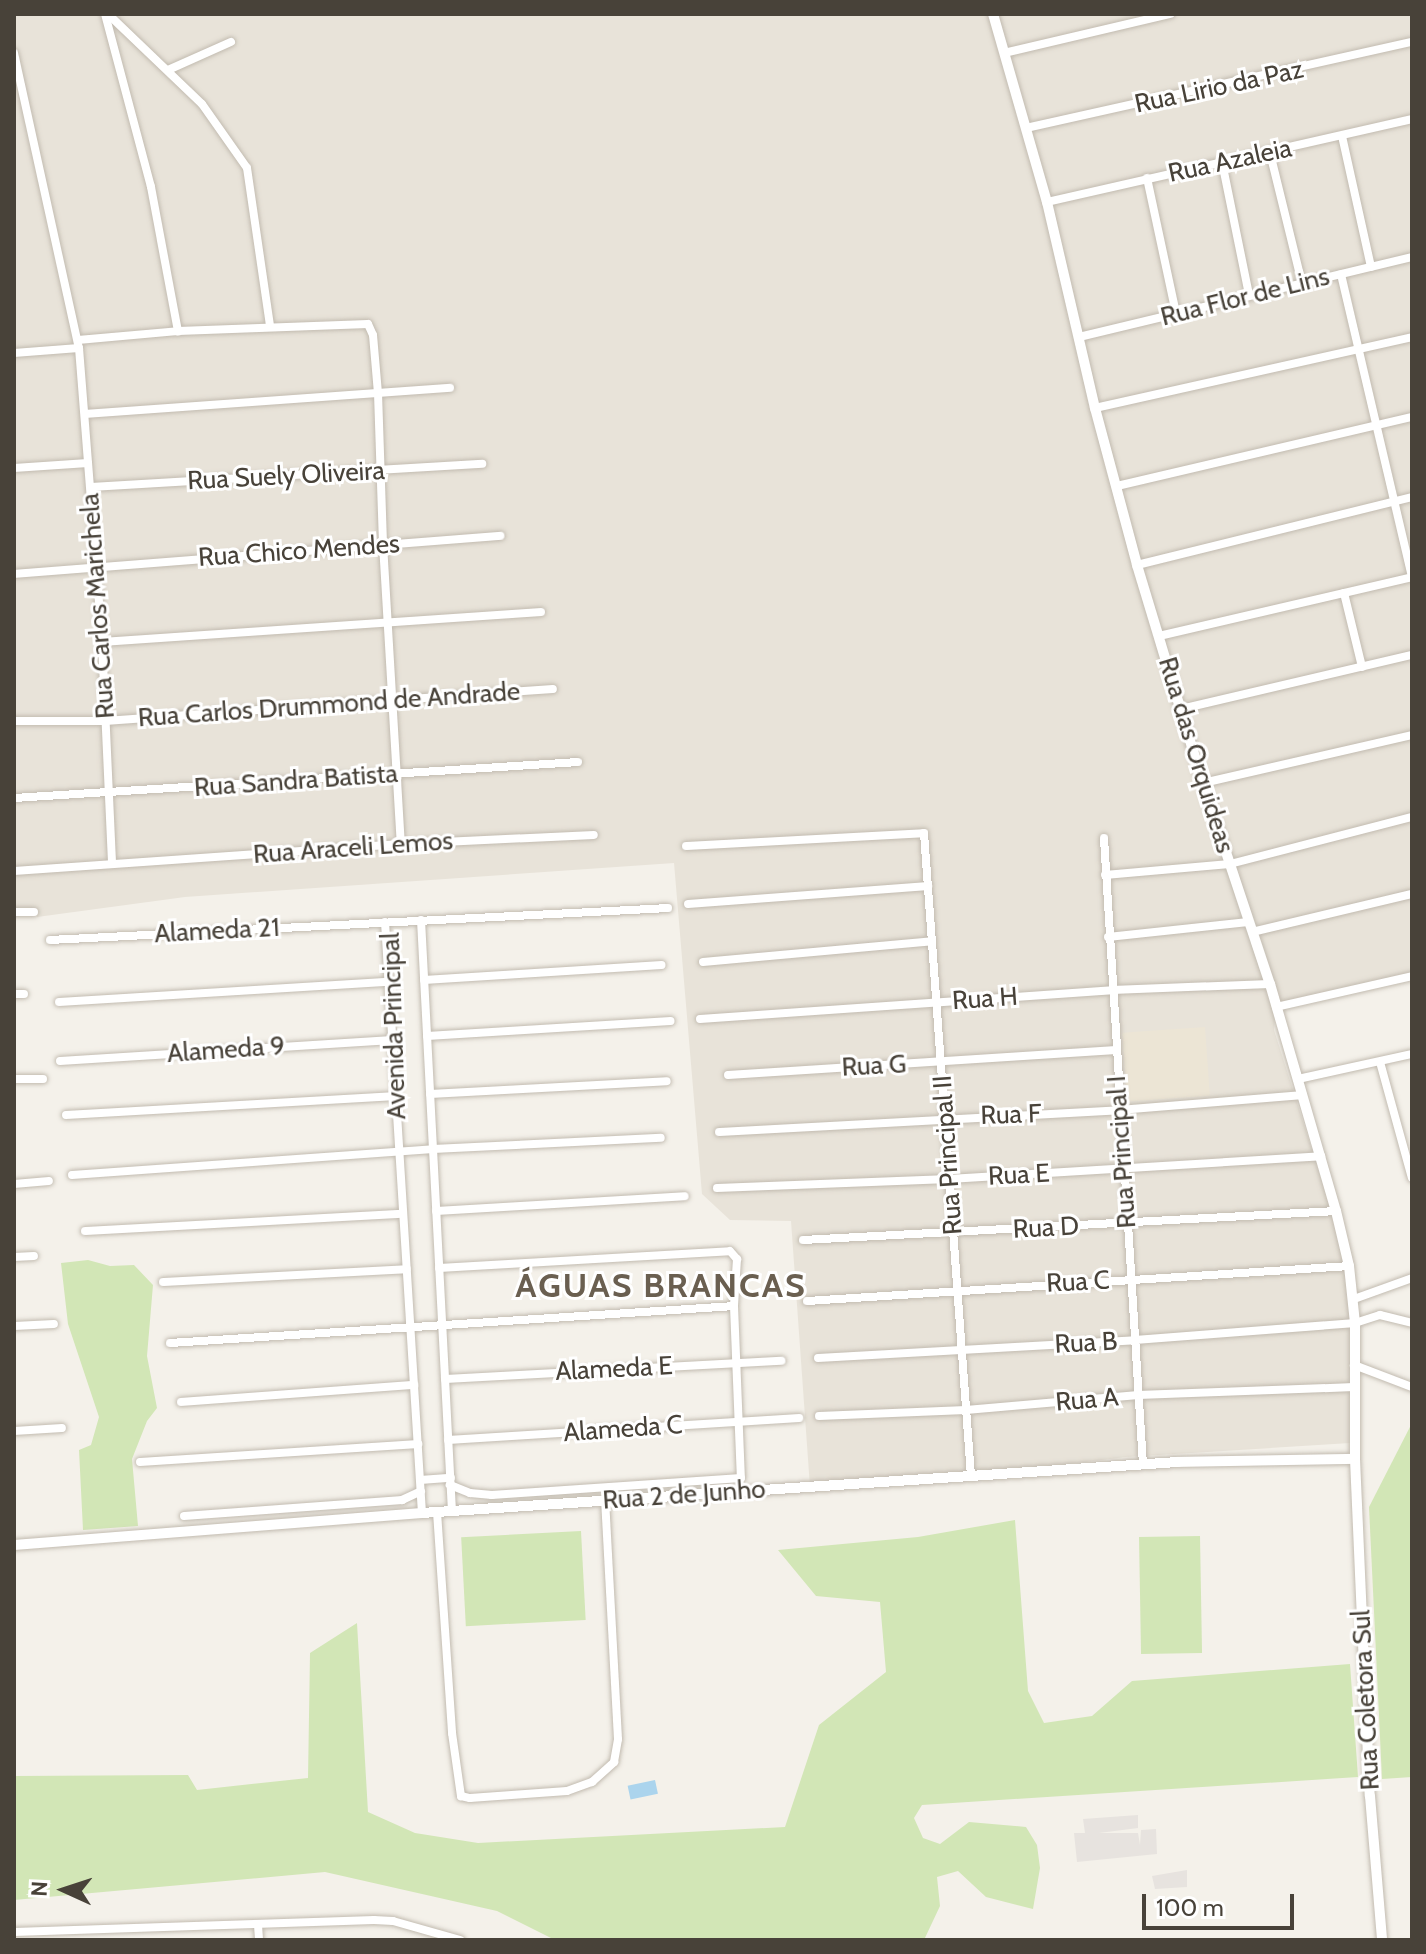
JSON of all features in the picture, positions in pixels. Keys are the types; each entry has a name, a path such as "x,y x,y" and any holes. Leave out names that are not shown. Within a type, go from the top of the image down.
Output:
{"street":[{"path":"106,14 202,104 247,168 270,326"},
{"path":"106,14 151,187 178,331"},
{"name":"Rua das Orquideas","path":"993,14 1047,202 1095,408 1137,565 1203,783 1270,984 1336,1211 1354,1299 1355,1459"},
{"path":"1004,53 1170,14"},
{"path":"168,70 231,42"},
{"name":"Rua Lirio da Paz","path":"1026,128 1412,42"},
{"name":"Rua Carlos Marichela","path":"14,53 78,344 102,642 112,864"},
{"name":"Rua Azaleia","path":"1047,202 1412,119"},
{"path":"1342,136 1371,267"},
{"path":"1270,153 1302,283"},
{"path":"1222,162 1249,295"},
{"path":"1147,178 1176,313"},
{"name":"Rua Flor de Lins","path":"1079,337 1412,257"},
{"path":"1159,636 1412,577 1341,274"},
{"path":"14,353 178,331 368,324 373,335 378,393 383,544 401,844"},
{"path":"1095,408 1412,337"},
{"path":"85,414 450,388"},
{"path":"1117,486 1412,417"},
{"path":"14,468 88,463"},
{"name":"Rua Suely Oliveira","path":"91,487 482,464"},
{"path":"1137,565 1412,497"},
{"name":"Rua Chico Mendes","path":"14,574 501,536"},
{"path":"1344,593 1362,667"},
{"path":"102,642 541,612"},
{"path":"1181,709 1412,655"},
{"name":"Rua Carlos Drummond de Andrade","path":"14,721 105,721 553,689"},
{"path":"1203,783 1412,735"},
{"name":"Rua Sandra Batista","path":"14,798 578,762"},
{"path":"1105,875 1230,864 1412,817"},
{"name":"Rua Principal II","path":"686,846 924,833 971,1476"},
{"name":"Rua Araceli Lemos","path":"14,871 401,844 594,835"},
{"name":"Rua Principal I","path":"1104,838 1143,1465"},
{"path":"688,904 928,886"},
{"path":"1108,937 1250,927 1412,894"},
{"path":"421,920 668,908"},
{"path":"14,912 34,912"},
{"name":"Avenida Principal","path":"422,1513 385,922 421,920 452,1511"},
{"name":"Alameda 21","path":"50,940 385,922"},
{"path":"703,962 932,941"},
{"path":"424,980 662,965"},
{"path":"1276,1007 1412,976"},
{"path":"59,1002 388,982"},
{"name":"Rua H","path":"700,1019 1112,990 1270,984"},
{"path":"427,1036 671,1021"},
{"name":"Alameda 9","path":"60,1061 392,1040"},
{"name":"Rua G","path":"728,1075 1116,1050"},
{"path":"1298,1079 1412,1054"},
{"path":"1380,1062 1412,1178"},
{"path":"14,1079 43,1079"},
{"path":"430,1094 667,1081"},
{"name":"Rua F","path":"719,1132 1120,1110 1302,1095"},
{"path":"66,1115 396,1096"},
{"path":"72,1175 399,1151 661,1138"},
{"name":"Rua E","path":"717,1188 949,1179 1321,1156"},
{"path":"14,1184 49,1181"},
{"path":"436,1211 685,1196"},
{"name":"Rua D","path":"803,1240 1127,1225 1336,1211"},
{"path":"85,1231 403,1214"},
{"path":"420,1480 451,1481 470,1493 492,1495 741,1478 734,1306 737,1259 730,1251 439,1268"},
{"path":"14,1257 34,1256"},
{"name":"Rua C","path":"807,1301 1349,1266"},
{"path":"163,1282 407,1269"},
{"path":"1354,1299 1412,1278"},
{"path":"170,1343 410,1330 734,1306"},
{"name":"Rua B","path":"818,1358 1135,1340 1355,1323 1380,1315 1412,1323"},
{"path":"14,1326 54,1324"},
{"name":"Alameda E","path":"445,1379 782,1361"},
{"path":"1354,1365 1412,1387"},
{"path":"181,1402 414,1385"},
{"name":"Rua A","path":"819,1416 966,1410 1138,1395 1354,1387"},
{"name":"Alameda C","path":"448,1440 799,1418"},
{"path":"14,1431 62,1428"},
{"path":"140,1462 418,1444"},
{"name":"Rua 2 de Junho","path":"14,1545 422,1513 971,1476 1143,1465 1355,1459"},
{"name":"Rua Coletora Sul","path":"1355,1459 1370,1796 1382,1940"},
{"path":"184,1516 402,1500 421,1491"},
{"path":"437,1512 452,1733 461,1796 465,1798 567,1791 592,1782 614,1762 618,1739 605,1501"},
{"path":"14,1932 393,1921 460,1940"},
{"path":"258,1925 259,1940"},
{"path":"147,1929 148,1940"}],"shaded area":[{"path":"14,14 1412,14 1412,976 1276,1007 1274,1030 1345,1254 1353,1298 1350,1443 1126,1457 971,1476 810,1487 791,1221 730,1220 702,1194 674,863 185,897 37,917 34,912 14,913"},
{"path":"1205,1027 1210,1096 1127,1102 1122,1033"},
{"path":"1138,1815 1138,1828 1099,1833 1138,1833 1140,1845 1141,1830 1156,1829 1157,1854 1077,1862 1074,1833 1085,1833 1083,1819"},
{"path":"1187,1870 1187,1887 1155,1889 1152,1876"}],"green space":[{"path":"88,1260 110,1266 134,1265 153,1285 147,1356 157,1408 147,1421 132,1459 138,1526 83,1530 79,1450 91,1445 99,1417 68,1324 61,1263"},
{"path":"1412,1423 1412,1777 1382,1779 1369,1507"},
{"path":"1015,1520 1028,1691 1044,1723 1092,1716 1132,1681 1350,1664 1358,1777 922,1805 914,1818 923,1838 940,1844 969,1822 1026,1827 1037,1845 1040,1868 1033,1909 986,1897 958,1871 937,1877 940,1906 924,1940 555,1940 497,1911 325,1872 14,1900 14,1776 188,1775 197,1790 308,1778 310,1653 357,1623 368,1812 415,1833 478,1843 785,1827 819,1725 886,1672 880,1602 816,1596 778,1550 918,1537"},
{"path":"581,1531 586,1620 466,1626 461,1537"},
{"path":"1200,1536 1202,1653 1141,1654 1139,1537"}],"water":[{"path":"655,1780 658,1794 631,1800 628,1786"}],"district":[{"name":"ÁGUAS BRANCAS","path":"661,1286"}]}
